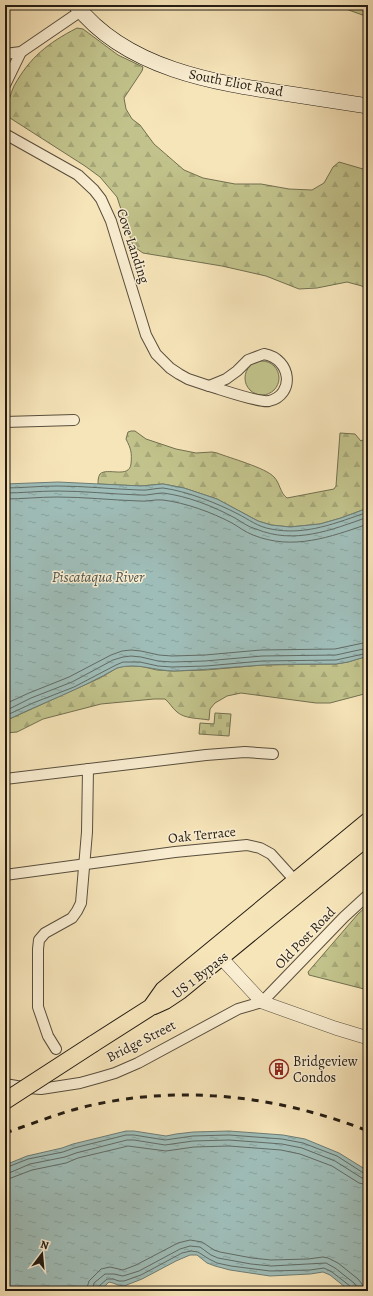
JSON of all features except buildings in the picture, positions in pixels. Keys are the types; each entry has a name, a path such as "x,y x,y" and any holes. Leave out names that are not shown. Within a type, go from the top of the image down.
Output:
{"main road":[{"name":"South Eliot Road","path":"78,8 93,24 122,45 144,57 188,75 227,84 368,106"},
{"path":"5,1101 151,1007 163,990 217,954 299,886 368,821"},
{"path":"299,886 368,837"},
{"name":"US 1 Bypass","path":"217,954 247,938 299,886"}],"street":[{"path":"5,85 22,52 78,8"},
{"path":"5,54 22,52"},
{"name":"Cove Landing","path":"5,134 78,175 101,199 111,221 146,335 156,354 170,368 179,374 209,386 267,402 279,396 286,385 287,380 284,367 278,360 272,356 264,354 248,360 237,372 226,379 209,386"},
{"path":"5,422 74,420"},
{"path":"5,779 218,753 245,752 274,754"},
{"path":"56,1049 48,1036 38,1007 39,940 44,932 72,918 78,911 81,903 88,832 88,769"},
{"name":"Oak Terrace","path":"5,875 175,852 247,845 260,848 271,854 299,886"},
{"name":"Old Post Road","path":"262,1002 344,917 368,895"},
{"path":"217,954 262,1002 368,1038"},
{"name":"Bridge Street","path":"5,1084 41,1089 80,1084 138,1063 238,1009 262,1002"}],"green space":[{"path":"335,5 368,5 368,17"},
{"path":"77,28 83,29 118,55 143,67 142,71 124,98 126,109 132,119 140,125 154,144 184,170 203,178 235,184 261,184 289,189 312,190 324,183 333,167 339,162 363,169 368,175 368,292 362,286 347,282 317,288 299,289 266,276 222,266 143,253 133,246 117,197 100,177 10,118 6,113 14,86 33,59 57,39"},
{"path":"265,361 272,363 277,368 279,378 277,388 272,393 259,395 252,393 247,388 245,375 247,368 252,363"},
{"path":"135,431 146,439 176,449 196,453 217,453 264,470 274,477 287,498 334,489 336,486 340,433 355,434 361,441 368,435 368,508 320,524 290,527 271,525 258,521 217,499 184,488 163,484 141,486 98,484 99,475 103,472 122,472 129,468 131,464 131,453 126,439 128,432"},
{"path":"368,656 368,693 330,703 316,703 241,693 227,696 215,703 210,709 209,720 184,716 175,710 165,699 154,699 101,704 43,719 17,732 5,733 5,721 124,666 140,666 157,670 172,671 206,670 262,665 336,664"},
{"path":"215,713 231,714 229,736 199,734 200,723 214,724"},
{"path":"368,905 368,990 309,975 308,972 358,914"}],"water":[{"name":"Piscataqua River","path":"58,482 141,486 163,484 184,488 217,499 258,521 271,525 290,527 320,524 368,508 368,656 336,664 263,665 186,671 167,671 139,666 125,666 117,668 103,676 5,721 5,484"},
{"path":"126,1131 166,1136 193,1132 229,1131 283,1135 305,1139 339,1153 368,1171 368,1291 350,1291 330,1275 323,1272 270,1276 230,1270 207,1263 197,1255 190,1255 142,1279 124,1286 109,1282 100,1291 5,1291 5,1165 27,1156"}],"railway":[{"path":"5,1133 62,1113 97,1104 131,1098 166,1095 200,1095 268,1103 335,1119 368,1131"}],"place":[{"name":"Bridgeview Condos","path":"279,1069"}]}
